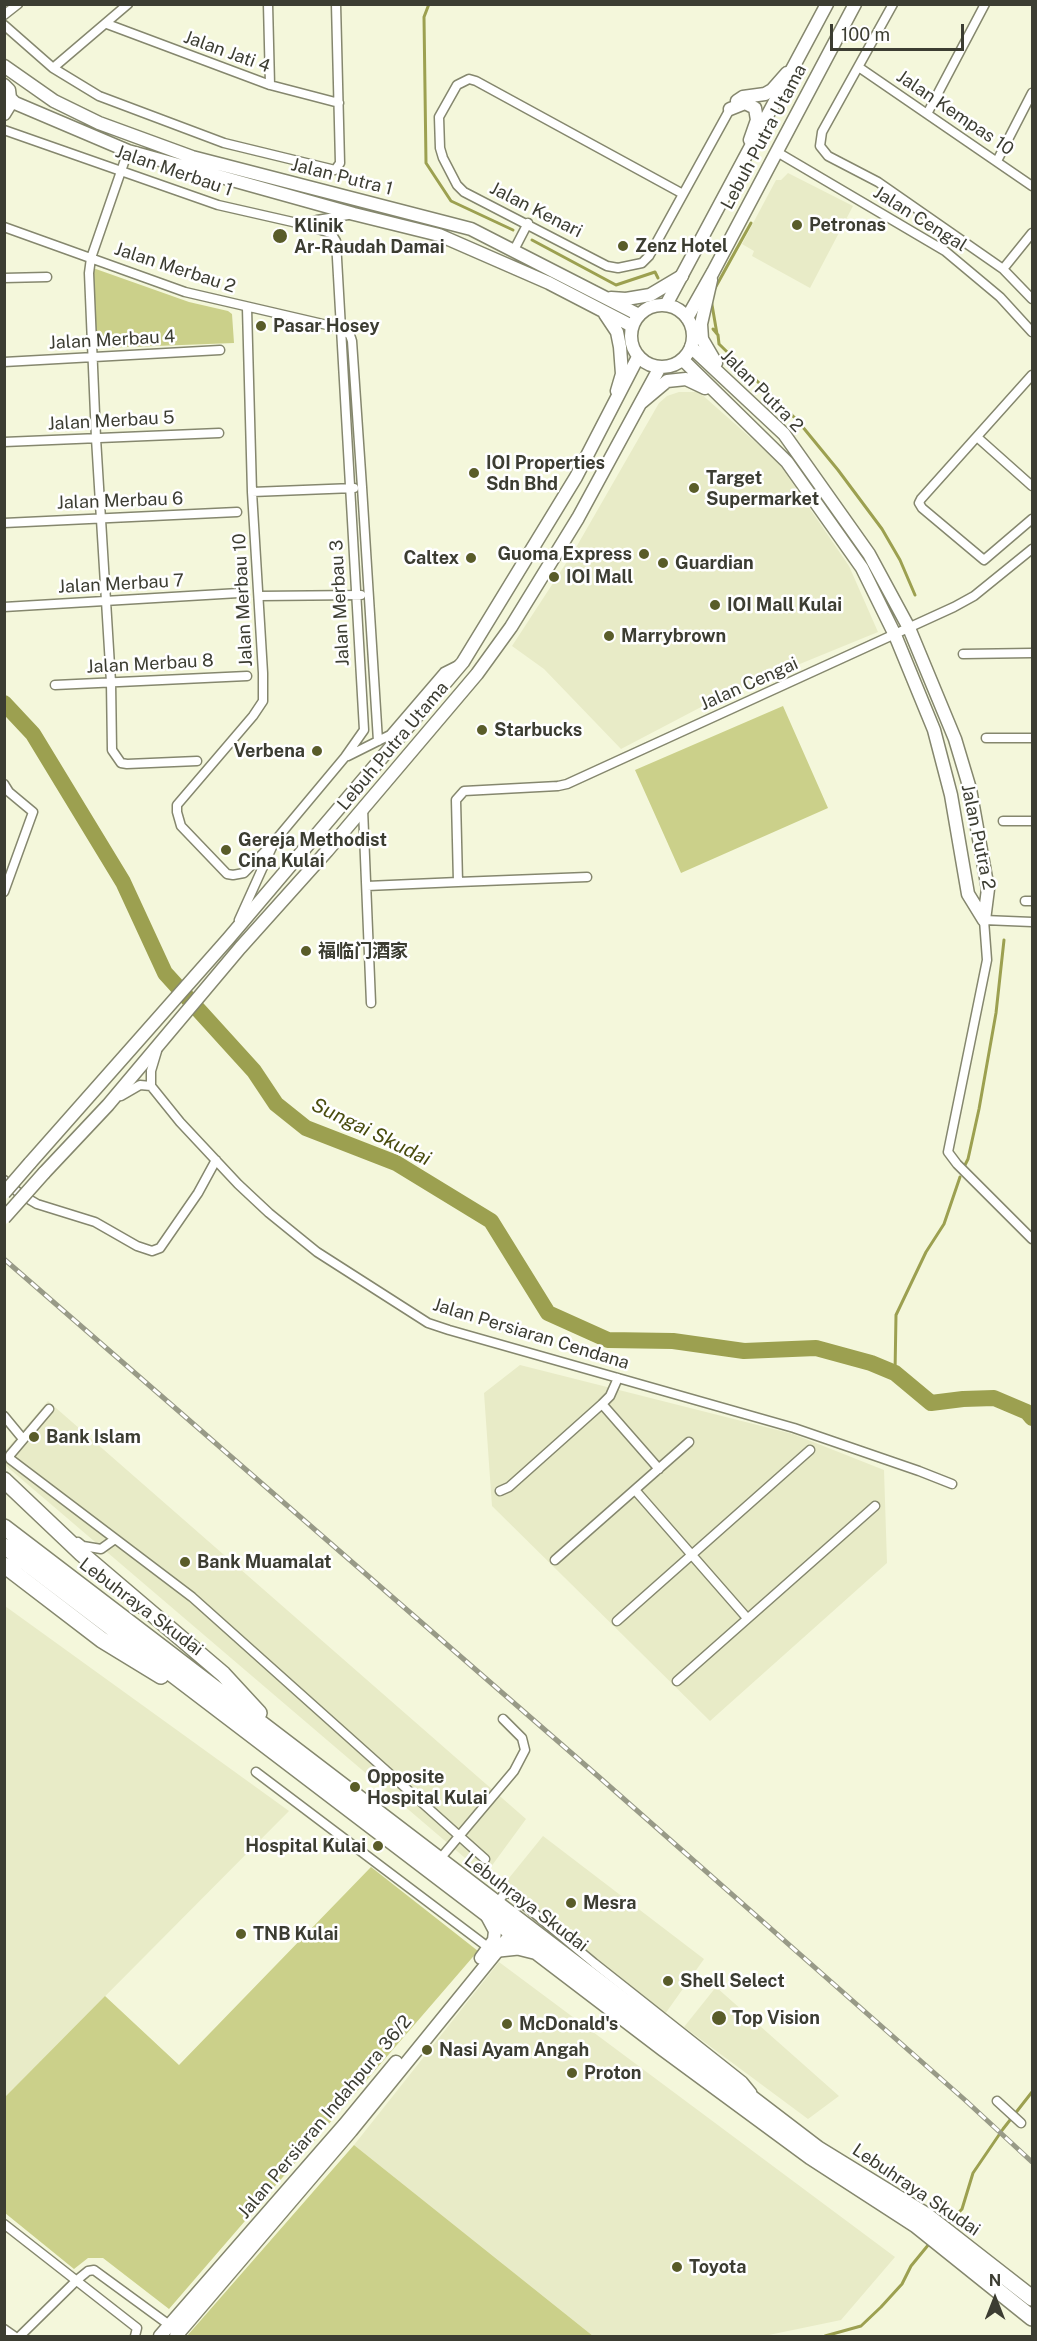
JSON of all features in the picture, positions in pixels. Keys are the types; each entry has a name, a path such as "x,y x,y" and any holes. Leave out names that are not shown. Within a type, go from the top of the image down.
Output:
{"highway":[{"path":"4,1480 82,1554 223,1674 286,1743"},
{"name":"Lebuhraya Skudai","path":"4,1527 480,1892 490,1908 512,1933 537,1952 811,2157 921,2221"},
{"path":"4,1546 233,1720"},
{"path":"4,1565 102,1640 233,1720"},
{"name":"Lebuhraya Skudai","path":"233,1720 818,2149 1032,2298"},
{"path":"494,1949 518,1947 537,1952"},
{"name":"Lebuhraya Skudai","path":"950,2242 1032,2318"}],"main road":[{"name":"Lebuh Putra Utama","path":"666,305 827,4"},
{"name":"Lebuh Putra Utama","path":"687,318 855,4"},
{"path":"730,109 743,97 765,94 772,90 802,53"},
{"name":"Jalan Putra 1","path":"4,66 54,102 99,123 192,157 461,226 514,250 639,315"},
{"path":"4,114 15,81 28,83 32,98 12,95"},
{"name":"Jalan Putra 1","path":"12,95 90,136 128,151 354,214 439,234 549,283 632,326"},
{"path":"730,109 745,103 752,105 758,113 735,178"},
{"path":"713,272 702,315 702,339 708,352 733,385"},
{"path":"607,298 626,299 650,294 682,276"},
{"path":"666,305 675,308 687,318 693,331 691,347 682,360 673,366 651,366 638,357 631,343 632,326 646,309 666,305"},
{"path":"600,309 613,326 620,347 622,374 610,410"},
{"name":"Jalan Putra 2","path":"691,347 784,434 869,554 909,628 955,739 970,789 988,889 984,920"},
{"name":"Lebuh Putra Utama","path":"4,1193 232,934 463,662 573,482 638,357"},
{"name":"Jalan Putra 2","path":"682,360 787,462 862,568 895,635 934,730 951,795 968,894 984,920"},
{"name":"Lebuh Putra Utama","path":"4,1218 108,1106 240,948 363,810 477,674 511,627 578,518 660,367"},
{"path":"640,404 667,381 677,379 698,383 721,398"},
{"path":"480,1892 510,1921 512,1933"},
{"path":"490,1908 495,1931 494,1949"},
{"name":"Jalan Persiaran Indahpura 36/2","path":"160,2337 176,2332 351,2131 494,1949 512,1933"}],"street":[{"path":"4,15 18,4"},
{"path":"53,68 128,4"},
{"path":"268,4 270,85"},
{"path":"4,25 53,68 99,96 224,143 332,170 338,169 340,163 336,4"},
{"path":"893,4 860,68 822,132 819,140 822,152 878,182 1003,270 1032,299"},
{"path":"927,114 985,4"},
{"name":"Jalan Jati 4","path":"107,24 270,85 339,103"},
{"name":"Jalan Kempas 10","path":"860,68 1032,186"},
{"name":"Jalan Kenari","path":"683,194 476,81 469,79 458,85 439,117 440,148 443,158 457,186 464,192 528,223 607,266 623,268 646,260 683,194 730,109"},
{"path":"997,162 1032,93"},
{"name":"Jalan Merbau 1","path":"4,130 218,205 306,225 327,232 334,237"},
{"path":"128,151 91,258 89,273 96,438 111,682 112,750 121,763 197,761"},
{"name":"Jalan Cengal","path":"777,152 945,250 1000,297 1032,332"},
{"path":"306,225 317,220 354,214"},
{"path":"514,250 528,223"},
{"name":"Jalan Merbau 2","path":"4,227 185,292 340,328"},
{"path":"1003,270 1032,233"},
{"name":"Jalan Merbau 3","path":"203,850 227,874 244,873 274,842 345,758 364,730 334,237"},
{"path":"4,278 47,277"},
{"name":"Jalan Merbau 10","path":"203,850 181,826 177,805 253,716 263,701 260,596 252,492 247,308"},
{"path":"340,328 350,335 352,341 378,741"},
{"name":"Jalan Merbau 4","path":"4,362 220,350"},
{"path":"1032,375 921,498 919,503 984,560 1032,519"},
{"name":"Jalan Merbau 5","path":"4,442 219,433"},
{"path":"977,437 1032,486"},
{"path":"252,492 363,487"},
{"name":"Jalan Merbau 6","path":"4,523 237,512"},
{"name":"Jalan Cengai","path":"458,882 456,800 464,791 567,784 933,618 974,596 1032,549"},
{"name":"Jalan Merbau 7","path":"4,607 239,593"},
{"path":"260,596 369,595"},
{"path":"963,654 1032,653"},
{"path":"345,758 390,735 444,672 463,662"},
{"name":"Jalan Merbau 8","path":"55,685 247,676"},
{"path":"986,738 1032,738"},
{"path":"4,784 9,792 32,809 33,816 4,892"},
{"path":"363,810 371,1003"},
{"path":"1003,821 1032,821"},
{"path":"232,934 274,842"},
{"path":"366,886 587,877"},
{"path":"1032,922 984,920 987,960 948,1152 957,1164 1032,1239"},
{"path":"108,1106 129,1089 151,1086 153,1060 163,1040"},
{"name":"Jalan Persiaran Cendana","path":"151,1086 180,1122 269,1213 317,1252 428,1323 794,1428 919,1470 952,1484"},
{"path":"4,1180 20,1194 37,1204 95,1222 146,1250 152,1251 160,1248 198,1193 216,1160"},
{"path":"500,1491 509,1487 602,1404 618,1378"},
{"path":"602,1404 659,1469"},
{"path":"49,1409 23,1438 10,1455 10,1459 192,1597 485,1859"},
{"path":"4,1416 23,1438"},
{"path":"555,1560 689,1442"},
{"path":"617,1621 810,1450"},
{"path":"634,1490 747,1618"},
{"path":"17,1492 83,1546 101,1549 116,1539"},
{"path":"678,1681 875,1506"},
{"path":"438,1860 514,1771 525,1750 522,1738 503,1719"},
{"path":"256,1772 494,1949"},
{"path":"490,1908 504,1894 510,1893 743,2081 765,2109"},
{"path":"997,2101 1021,2123"},
{"path":"4,2224 76,2280 136,2332"},
{"path":"20,2337 76,2280 88,2271 99,2272 176,2332"},
{"path":"4,2330 14,2337"}],"shaded area":[{"path":"788,173 853,206 810,288 752,256 754,251 742,244 776,180 781,180"},
{"path":"679,392 699,392 778,462 849,566 878,632 724,695 621,749 544,669 512,646 574,551 659,403 667,396"},
{"path":"520,1365 793,1434 884,1470 887,1563 710,1721 492,1506 484,1393"},
{"path":"48,1401 526,1819 485,1875 5,1465 5,1451"},
{"path":"5,1606 289,1811 5,2097"},
{"path":"543,1836 704,1959 665,2014 505,1883"},
{"path":"499,1962 895,2257 841,2320 764,2336 593,2336 354,2145"},
{"path":"716,1987 839,2096 808,2119 684,2027"}],"green space":[{"path":"93,268 189,302 228,311 232,314 234,343 103,348 95,341"},
{"path":"783,706 828,808 681,873 635,770"},
{"path":"371,1867 478,1951 169,2309 103,2258 88,2258 74,2269 5,2213 5,2097 105,1996 179,2065"},
{"path":"354,2145 593,2336 187,2336"}],"waterway":[{"path":"429,4 424,17 426,163 451,201 513,230"},
{"path":"714,290 751,223"},
{"path":"532,240 616,285 655,272 658,278"},
{"path":"711,299 717,334"},
{"path":"713,329 718,335 719,344 797,420 838,470 882,529 900,560 915,595"},
{"name":"Sungai Skudai","path":"4,703 33,734 123,882 165,973 254,1071 276,1104 306,1128 396,1163 491,1221 548,1313 608,1340 673,1341 744,1351 816,1348 871,1363 895,1373 931,1403 994,1398 1027,1412 1032,1418"},
{"path":"964,1167 968,1159 979,1109 996,1013 1004,940"},
{"path":"895,1373 896,1315 926,1252 944,1224 960,1177"},
{"path":"946,2226 962,2209 973,2173 1032,2092"},
{"path":"825,2336 861,2326 902,2284 911,2266 929,2244"}],"railway":[{"path":"4,1259 599,1777 965,2100 1032,2162"}],"place":[{"name":"Petronas","path":"797,225"},
{"name":"Klinik Ar-Raudah Damai","path":"280,236"},
{"name":"Zenz Hotel","path":"623,246"},
{"name":"Pasar Hosey","path":"261,326"},
{"name":"IOI Properties Sdn Bhd","path":"474,473"},
{"name":"Target Supermarket","path":"694,488"},
{"name":"Guoma Express","path":"644,554"},
{"name":"Caltex","path":"471,558"},
{"name":"Guardian","path":"663,563"},
{"name":"IOI Mall","path":"554,577"},
{"name":"IOI Mall Kulai","path":"715,605"},
{"name":"Marrybrown","path":"609,636"},
{"name":"Starbucks","path":"482,730"},
{"name":"Verbena","path":"317,751"},
{"name":"Gereja Methodist Cina Kulai","path":"226,850"},
{"name":"福临门酒家","path":"306,951"},
{"name":"Bank Islam","path":"34,1437"},
{"name":"Bank Muamalat","path":"185,1562"},
{"name":"Opposite Hospital Kulai","path":"355,1787"},
{"name":"Hospital Kulai","path":"378,1846"},
{"name":"Mesra","path":"571,1903"},
{"name":"TNB Kulai","path":"241,1934"},
{"name":"Shell Select","path":"668,1981"},
{"name":"Top Vision","path":"719,2018"},
{"name":"McDonald's","path":"507,2024"},
{"name":"Nasi Ayam Angah","path":"427,2050"},
{"name":"Proton","path":"572,2073"},
{"name":"Toyota","path":"677,2267"}]}
